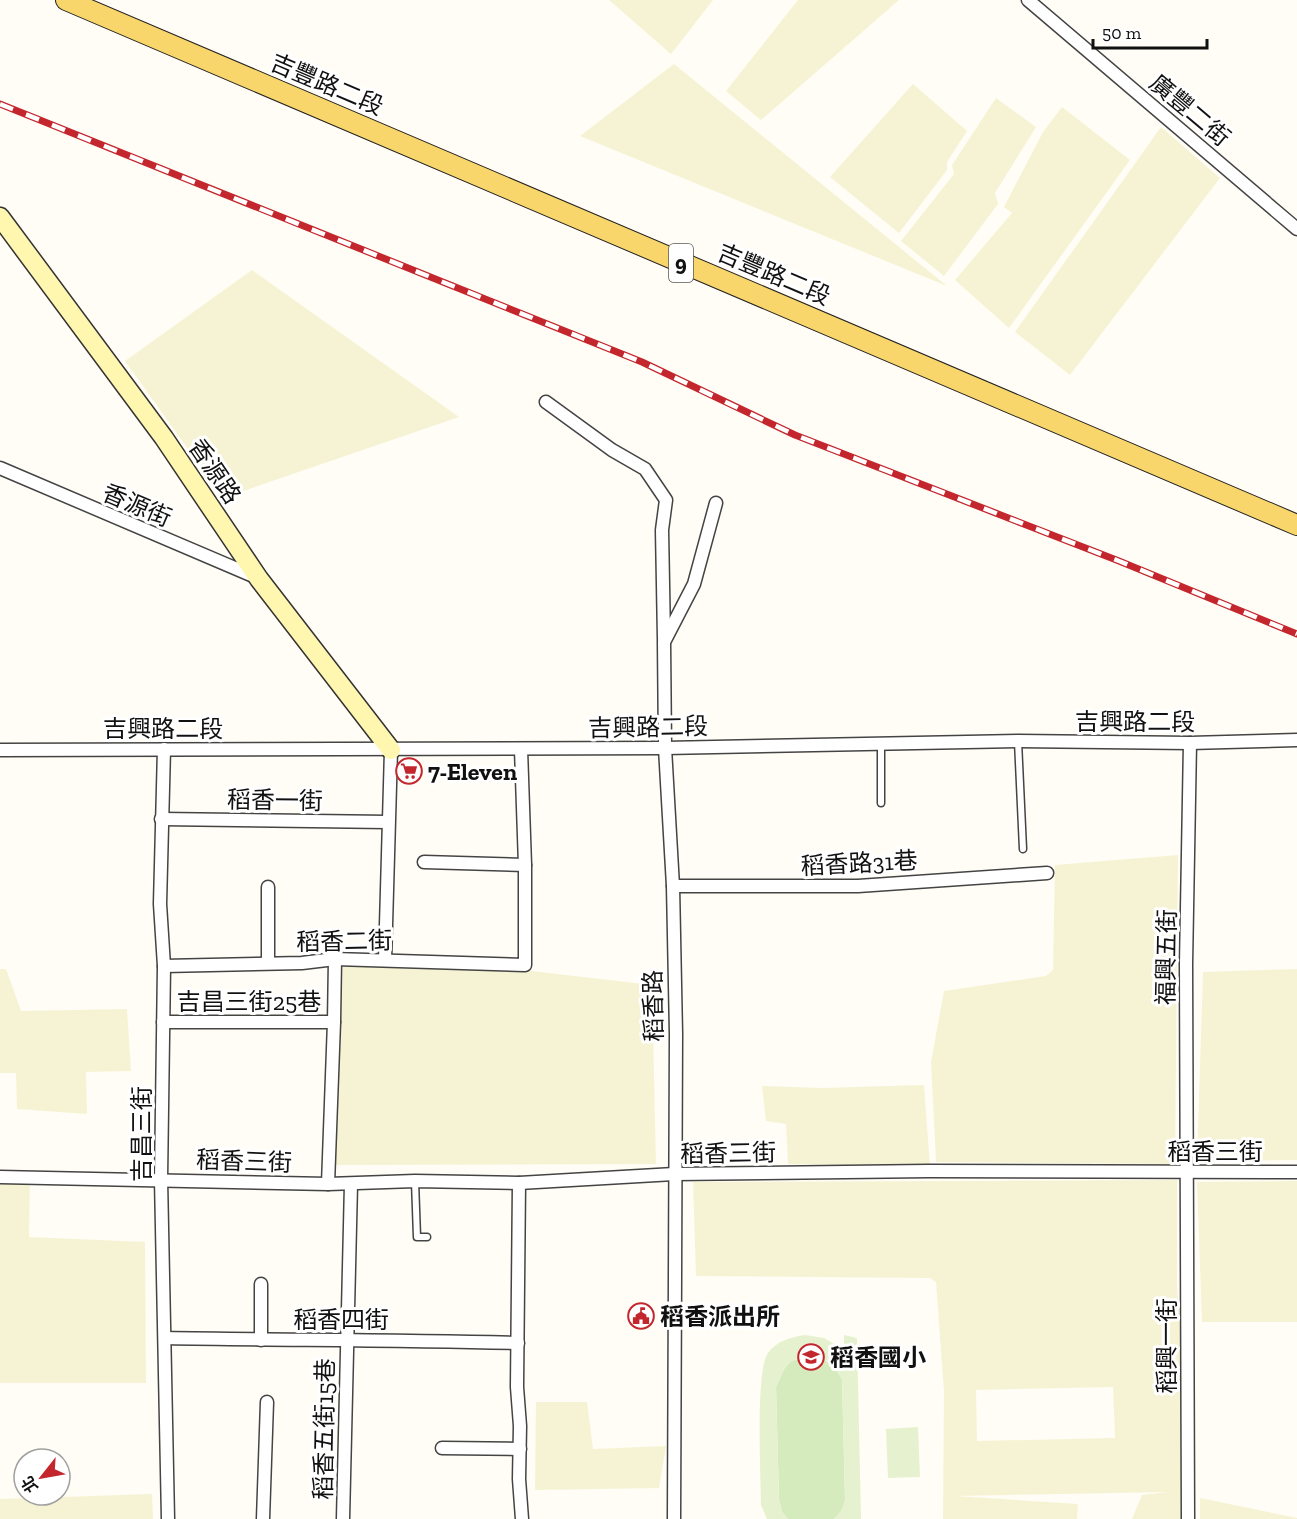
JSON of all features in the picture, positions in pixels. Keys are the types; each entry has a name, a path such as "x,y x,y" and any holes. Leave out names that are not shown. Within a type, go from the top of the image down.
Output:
{"main road":[{"name":"吉豐路二段","path":"66,0 1297,525"}],"street":[{"name":"廣豐二街","path":"1028,0 1297,230"},
{"name":"香源路","path":"0,217 164,438 259,579 391,750"},
{"path":"546,402 612,450 645,469 666,500 662,530 664,642"},
{"name":"香源街","path":"0,468 259,579"},
{"name":"稻香路","path":"674,1519 676,1034 673,886 665,748 664,642 694,584 716,503"},
{"name":"吉興路二段","path":"0,750 665,748 1018,741 1190,743 1297,740"},
{"name":"福興五街","path":"1186,1173 1186,964 1190,743"},
{"path":"424,862 525,865 521,748"},
{"name":"吉昌三街","path":"164,749 160,904 164,966 161,1179 168,1519"},
{"path":"384,960 391,750"},
{"name":"稻香一街","path":"161,819 388,822"},
{"name":"稻香二街","path":"164,966 302,963 334,959 525,965 525,865"},
{"name":"稻香路31巷","path":"673,886 858,886 1047,873"},
{"path":"268,887 268,963"},
{"path":"328,1184 334,959"},
{"name":"吉昌三街25巷","path":"163,1022 334,1023"},
{"name":"稻香三街","path":"0,1177 351,1184 415,1181 519,1182 674,1174 929,1171 1297,1172"},
{"name":"稻興一街","path":"1186,1173 1188,1519"},
{"path":"519,1182 517,1387 522,1519"},
{"name":"稻香五街15巷","path":"343,1519 351,1184"},
{"path":"261,1284 261,1340"},
{"name":"稻香四街","path":"165,1338 518,1343"},
{"path":"263,1519 267,1402"},
{"path":"442,1448 520,1449"}],"lane":[{"path":"1018,741 1023,849"},
{"path":"881,744 881,803"},
{"path":"415,1181 417,1237 427,1237"}],"shaded area":[{"path":"609,0 713,0 671,54"},
{"path":"798,0 899,0 761,120 726,91"},
{"path":"674,64 947,286 580,136"},
{"path":"913,84 967,131 947,162 947,170 899,233 830,177"},
{"path":"996,98 1036,127 995,193 998,204 944,276 901,241 954,174 952,165"},
{"path":"1062,107 1130,160 1009,328 955,280 1012,213 1004,207 1043,132"},
{"path":"1161,127 1220,178 1070,375 1015,332"},
{"path":"252,270 459,417 223,498 125,361"},
{"path":"1178,855 1175,1164 936,1162 931,1062 944,991 1046,976 1053,970 1055,865"},
{"path":"335,966 506,968 652,985 656,1164 331,1165"},
{"path":"0,969 6,969 21,1011 127,1009 131,1071 86,1072 87,1114 17,1109 16,1073 0,1073"},
{"path":"1297,969 1297,1160 1197,1161 1203,972"},
{"path":"924,1085 930,1167 788,1164 786,1124 766,1121 762,1086 823,1088"},
{"path":"30,1176 29,1237 145,1242 146,1383 0,1383 0,1177"},
{"path":"1177,1180 1177,1285 1184,1385 1185,1519 1132,1519 1142,1495 1168,1492 955,1496 1078,1504 1077,1519 943,1519 944,1391 936,1282 930,1278 696,1276 693,1182","holes":["1113,1387 1115,1438 977,1441 976,1390"]},
{"path":"1297,1181 1297,1322 1202,1322 1197,1182"},
{"path":"536,1402 587,1402 593,1449 666,1446 659,1488 535,1490"},
{"path":"152,1494 153,1519 0,1519 0,1499 12,1499 12,1507 72,1507 72,1497"},
{"path":"1200,1498 1297,1518 1297,1519 1200,1519"}],"green space":[{"path":"805,1335 824,1338 844,1350 844,1335 857,1338 861,1519 834,1519 842,1510 845,1500 842,1379 834,1365 821,1357 811,1356 791,1361 784,1369 776,1387 779,1499 782,1512 788,1519 767,1519 761,1505 760,1402 764,1364 768,1353 775,1345 790,1338"},
{"path":"811,1356 830,1363 842,1379 845,1500 842,1510 834,1519 788,1519 782,1512 779,1499 776,1387 784,1369 791,1361"},
{"path":"918,1427 920,1477 888,1478 886,1429"}],"railway":[{"path":"0,104 642,362 795,435 1119,561 1297,634"}],"place":[{"name":"7-Eleven","path":"409,771"},
{"name":"稻香派出所","path":"641,1316"},
{"name":"稻香國小","path":"811,1357"}]}
